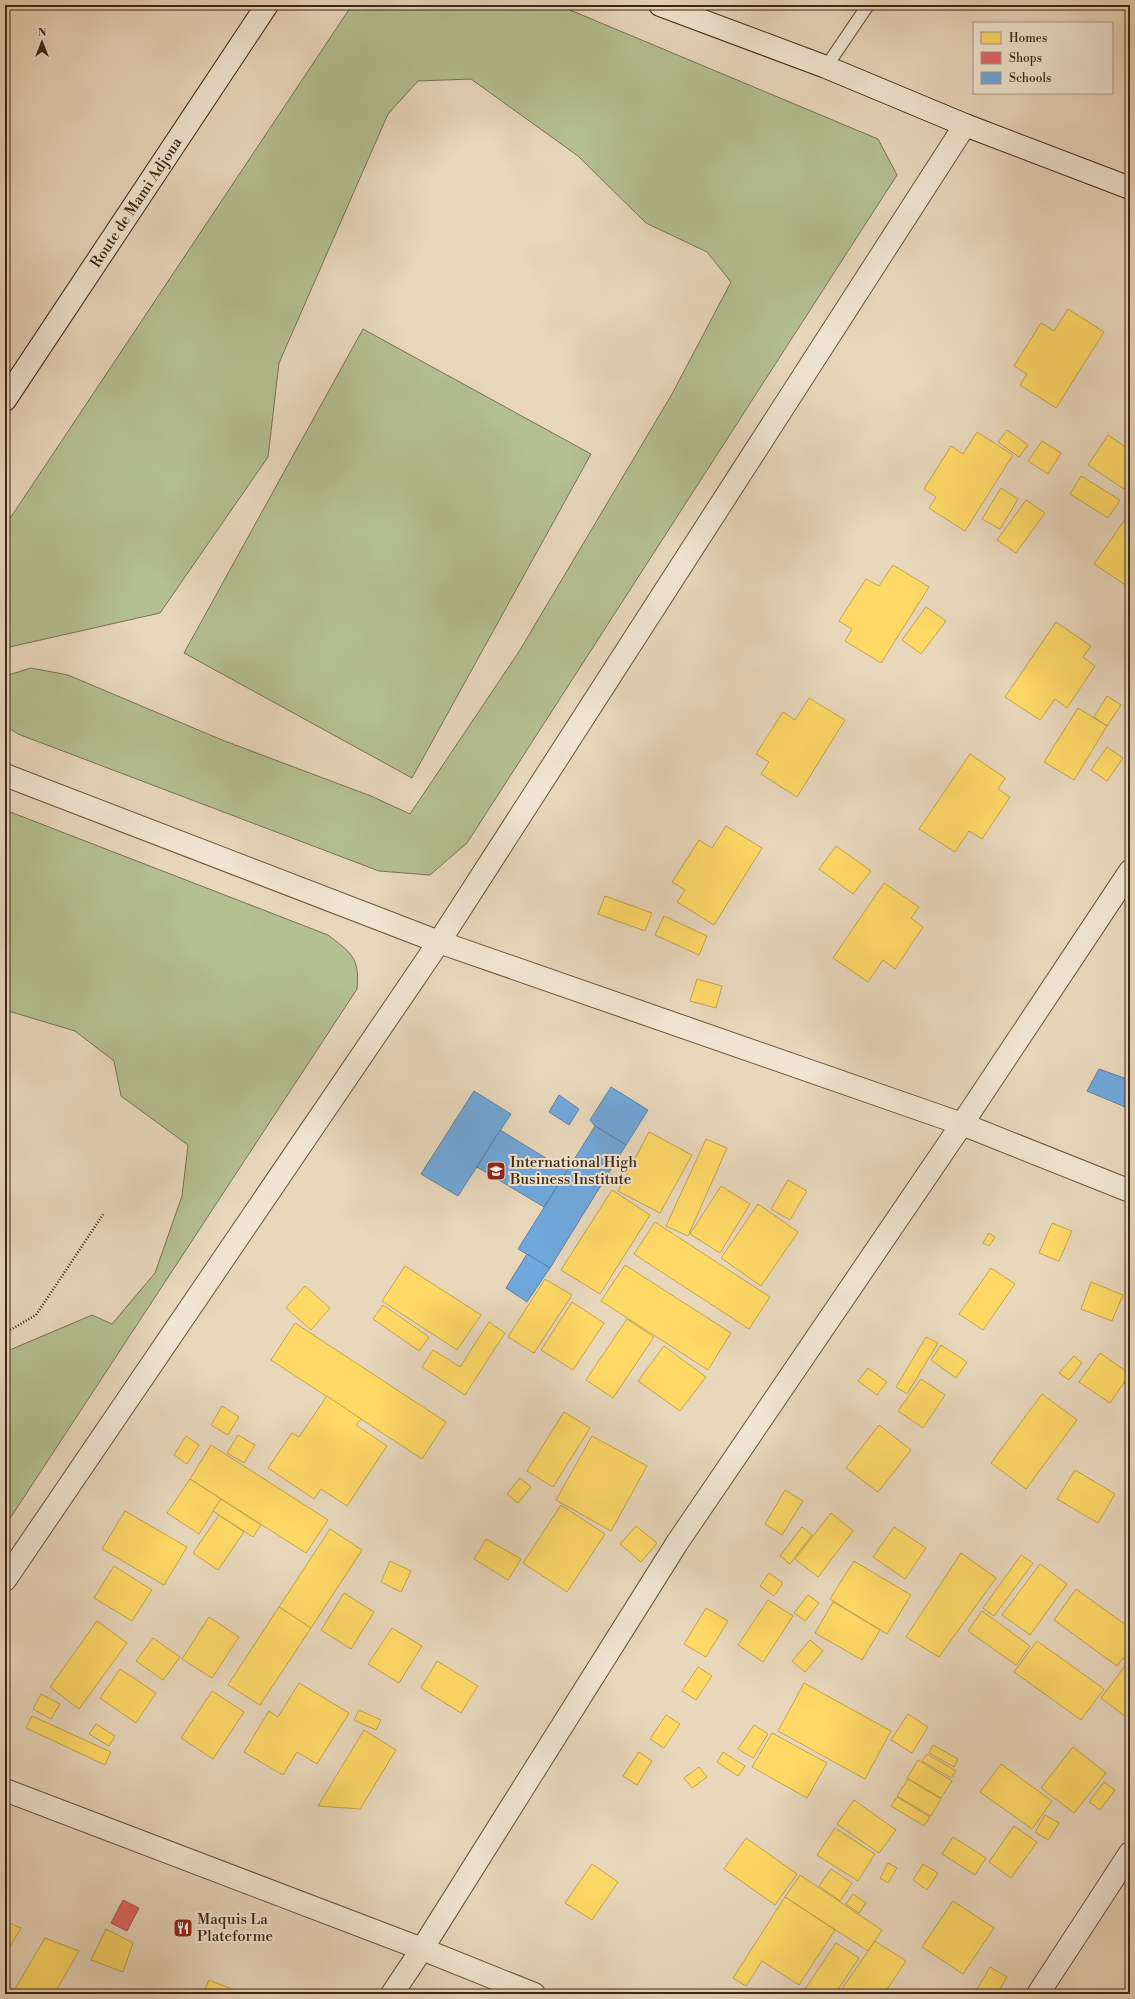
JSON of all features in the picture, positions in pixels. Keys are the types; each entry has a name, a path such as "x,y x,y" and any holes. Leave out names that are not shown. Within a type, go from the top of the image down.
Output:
{"street":[{"name":"Route de Mami Adjoua","path":"5,400 267,5"},
{"path":"660,5 826,67 965,125 1130,188"},
{"path":"5,1580 439,942 965,125"},
{"path":"5,775 439,942 962,1124 1130,1191"},
{"path":"392,1994 422,1949 677,1543 962,1124 1130,871"},
{"path":"5,1790 422,1949 534,1994"},
{"path":"1038,1994 1130,1853"}],"lane":[{"path":"826,67 868,5"}],"path":[{"path":"5,1334 36,1314 104,1213"}],"green space":[{"path":"352,5 558,5 878,139 897,175 467,843 430,875 379,871 18,734 5,725 5,676 31,668 68,675 222,740 371,796 410,814 520,650 672,394 731,282 707,252 646,223 578,156 471,79 418,81 388,114 279,363 268,457 160,613 5,648 5,526"},
{"path":"363,329 591,454 412,778 184,653"},
{"path":"5,810 328,935 343,947 352,957 357,970 358,978 357,989 5,1526 5,1352 92,1315 112,1324 155,1273 182,1196 188,1145 121,1096 114,1061 75,1031 5,1010"}],"building: Homes":[{"path":"1068,309 1104,332 1056,408 1020,385 1027,374 1014,366 1041,323 1054,331"},
{"path":"1007,430 1028,445 1019,457 998,442"},
{"path":"977,432 1013,455 965,531 929,508 936,497 924,489 951,446 963,454"},
{"path":"1108,435 1130,450 1130,480 1124,489 1088,465"},
{"path":"1042,441 1061,453 1048,474 1028,461"},
{"path":"1081,476 1120,500 1108,518 1070,494"},
{"path":"1001,488 1018,499 1000,529 982,519"},
{"path":"1026,500 1045,513 1016,553 997,540"},
{"path":"1130,512 1130,588 1094,564"},
{"path":"893,565 929,587 881,663 845,641 852,629 839,621 866,579 879,586"},
{"path":"926,607 946,621 921,654 902,640"},
{"path":"1056,622 1091,646 1083,657 1095,666 1067,708 1055,699 1040,720 1005,697"},
{"path":"1107,696 1121,705 1107,726 1094,717"},
{"path":"809,698 845,720 797,797 761,774 769,762 756,754 783,712 795,720"},
{"path":"1078,708 1107,726 1074,780 1044,762"},
{"path":"1107,747 1123,758 1107,781 1091,770"},
{"path":"970,754 1005,778 998,789 1010,797 982,839 969,831 955,852 919,829"},
{"path":"726,826 762,848 714,925 677,902 685,890 672,882 699,840 712,848"},
{"path":"836,846 871,871 853,894 819,869"},
{"path":"884,883 919,907 911,918 923,927 895,969 883,960 868,982 833,958"},
{"path":"605,896 652,913 645,931 598,914"},
{"path":"664,916 707,936 699,955 655,935"},
{"path":"697,979 722,986 716,1008 690,1001"},
{"path":"649,1132 692,1155 660,1213 618,1191"},
{"path":"706,1139 727,1148 688,1236 666,1226"},
{"path":"788,1180 807,1191 790,1220 771,1209"},
{"path":"721,1186 750,1204 720,1253 690,1234"},
{"path":"612,1190 650,1215 600,1294 561,1270"},
{"path":"758,1204 798,1232 761,1286 721,1258"},
{"path":"655,1222 770,1297 749,1329 634,1254"},
{"path":"1052,1223 1072,1231 1059,1261 1039,1253"},
{"path":"989,1233 995,1237 989,1246 983,1243"},
{"path":"625,1265 731,1333 708,1370 601,1301"},
{"path":"405,1266 481,1315 457,1350 382,1301"},
{"path":"991,1268 1015,1284 983,1330 959,1314"},
{"path":"545,1279 572,1295 534,1353 508,1337"},
{"path":"1091,1282 1123,1295 1112,1321 1081,1309"},
{"path":"305,1286 330,1308 311,1330 286,1308"},
{"path":"572,1302 604,1323 573,1370 541,1350"},
{"path":"383,1305 429,1337 419,1351 373,1319"},
{"path":"627,1319 654,1337 613,1398 586,1380"},
{"path":"489,1322 505,1333 465,1395 422,1367 433,1350 460,1367"},
{"path":"295,1323 446,1422 422,1459 271,1360"},
{"path":"926,1337 938,1343 907,1394 896,1387"},
{"path":"941,1345 967,1362 956,1378 931,1360"},
{"path":"664,1346 706,1377 680,1411 638,1381"},
{"path":"1100,1353 1130,1374 1110,1403 1079,1382"},
{"path":"1074,1356 1082,1363 1069,1380 1059,1373"},
{"path":"868,1368 887,1382 877,1395 858,1381"},
{"path":"921,1379 945,1395 923,1428 898,1411"},
{"path":"1042,1394 1077,1420 1026,1489 991,1463"},
{"path":"327,1396 361,1419 356,1425 387,1446 347,1506 321,1489 314,1499 268,1468 292,1433 299,1437"},
{"path":"222,1406 239,1417 228,1435 211,1425"},
{"path":"564,1412 590,1428 553,1487 527,1471"},
{"path":"879,1425 911,1450 878,1492 846,1468"},
{"path":"238,1435 255,1445 244,1463 227,1453"},
{"path":"186,1436 199,1445 187,1464 174,1455"},
{"path":"592,1436 647,1466 611,1531 556,1500"},
{"path":"211,1445 328,1520 306,1553 190,1479"},
{"path":"1075,1470 1115,1494 1098,1523 1057,1499"},
{"path":"520,1478 531,1487 518,1503 507,1494"},
{"path":"190,1479 221,1499 199,1534 167,1513"},
{"path":"785,1490 803,1501 782,1535 765,1524"},
{"path":"221,1499 261,1525 253,1537 213,1511"},
{"path":"561,1505 605,1534 567,1592 523,1563"},
{"path":"125,1511 187,1547 164,1585 102,1549"},
{"path":"831,1513 853,1531 818,1577 795,1559"},
{"path":"219,1515 244,1532 218,1570 193,1553"},
{"path":"636,1526 657,1543 641,1562 620,1544"},
{"path":"802,1527 812,1535 790,1564 780,1556"},
{"path":"894,1527 926,1548 905,1579 873,1557"},
{"path":"330,1529 362,1550 311,1628 279,1607"},
{"path":"486,1539 521,1559 508,1580 474,1559"},
{"path":"961,1553 996,1578 939,1657 906,1637"},
{"path":"1021,1555 1033,1563 994,1616 983,1608"},
{"path":"390,1561 411,1571 401,1592 381,1582"},
{"path":"854,1561 911,1595 887,1634 830,1599"},
{"path":"1040,1564 1067,1584 1030,1635 1002,1615"},
{"path":"114,1566 152,1590 132,1621 94,1598"},
{"path":"769,1573 783,1583 774,1596 760,1586"},
{"path":"1076,1589 1130,1628 1130,1663 1123,1658 1117,1666 1054,1620"},
{"path":"344,1593 374,1612 351,1649 321,1630"},
{"path":"808,1595 819,1603 805,1621 794,1613"},
{"path":"768,1600 793,1616 763,1662 738,1645"},
{"path":"833,1602 880,1630 862,1660 815,1633"},
{"path":"279,1607 311,1628 260,1705 228,1685"},
{"path":"706,1608 728,1621 706,1657 684,1644"},
{"path":"982,1611 1030,1646 1016,1665 968,1631"},
{"path":"209,1617 239,1637 212,1678 182,1659"},
{"path":"97,1621 127,1643 79,1709 50,1687"},
{"path":"392,1628 422,1646 399,1683 368,1664"},
{"path":"153,1638 180,1657 163,1680 136,1661"},
{"path":"810,1640 823,1651 805,1672 792,1661"},
{"path":"1037,1641 1104,1689 1081,1720 1014,1672"},
{"path":"437,1661 478,1686 461,1713 421,1688"},
{"path":"1125,1666 1130,1670 1130,1711 1126,1717 1101,1698"},
{"path":"698,1667 712,1676 696,1700 682,1691"},
{"path":"120,1669 156,1693 136,1723 100,1698"},
{"path":"299,1683 349,1713 317,1764 297,1752 283,1775 244,1752 269,1711 278,1717"},
{"path":"804,1683 891,1731 865,1779 778,1731"},
{"path":"212,1691 244,1712 213,1759 181,1738"},
{"path":"41,1694 60,1704 51,1719 33,1709"},
{"path":"359,1710 381,1720 376,1730 354,1720"},
{"path":"908,1714 928,1727 912,1753 891,1740"},
{"path":"666,1715 680,1724 664,1748 650,1739"},
{"path":"32,1716 111,1752 105,1765 26,1728"},
{"path":"96,1724 115,1736 109,1746 89,1734"},
{"path":"754,1725 768,1734 753,1758 738,1749"},
{"path":"364,1730 396,1750 360,1809 318,1806"},
{"path":"772,1733 827,1763 807,1798 752,1767"},
{"path":"933,1745 958,1759 954,1767 929,1753"},
{"path":"1073,1747 1106,1773 1074,1813 1041,1788"},
{"path":"639,1752 652,1761 637,1785 623,1776"},
{"path":"723,1752 745,1766 738,1776 717,1762"},
{"path":"927,1754 956,1771 951,1778 922,1761"},
{"path":"918,1760 952,1781 941,1798 907,1778"},
{"path":"1001,1764 1052,1801 1032,1829 980,1792"},
{"path":"699,1767 707,1777 692,1788 684,1778"},
{"path":"908,1779 941,1799 931,1816 897,1796"},
{"path":"1104,1782 1115,1790 1100,1810 1089,1802"},
{"path":"897,1797 930,1817 924,1826 891,1806"},
{"path":"854,1800 896,1830 879,1853 837,1824"},
{"path":"1045,1815 1059,1823 1048,1840 1035,1832"},
{"path":"1014,1826 1037,1842 1011,1878 989,1862"},
{"path":"835,1828 875,1854 858,1881 817,1855"},
{"path":"953,1837 986,1858 975,1875 942,1854"},
{"path":"746,1838 797,1874 775,1905 724,1869"},
{"path":"888,1863 897,1868 888,1883 880,1878"},
{"path":"592,1864 618,1882 592,1920 565,1903"},
{"path":"923,1864 938,1873 927,1890 913,1880"},
{"path":"831,1869 852,1883 840,1901 819,1886"},
{"path":"800,1875 882,1930 868,1951 785,1897"},
{"path":"853,1894 866,1903 859,1913 846,1904"},
{"path":"785,1897 835,1930 799,1985 762,1961 746,1986 733,1978"},
{"path":"953,1901 994,1928 963,1974 922,1947"},
{"path":"5,1921 21,1928 5,1955"},
{"path":"106,1929 133,1943 123,1972 91,1960"},
{"path":"45,1938 79,1951 54,1994 12,1994"},
{"path":"875,1941 906,1961 884,1994 839,1993"},
{"path":"836,1943 859,1958 835,1994 813,1994 805,1989"},
{"path":"990,1967 1007,1977 997,1994 974,1994"},
{"path":"209,1980 237,1991 236,1994 203,1994"}],"building: Shops":[{"path":"123,1900 139,1908 127,1931 111,1923"}],"building: Schools":[{"path":"1099,1069 1130,1080 1130,1109 1087,1091"},
{"path":"611,1087 648,1110 626,1145 595,1126 590,1120"},
{"path":"474,1091 511,1114 458,1196 421,1174"},
{"path":"559,1095 579,1109 569,1125 549,1112"},
{"path":"595,1126 626,1145 550,1268 518,1249"},
{"path":"500,1130 567,1171 544,1207 477,1167"},
{"path":"527,1254 550,1268 527,1302 506,1288"}],"place":[{"name":"International High Business Institute","path":"496,1171"},
{"name":"Maquis La Plateforme","path":"183,1928"}]}
